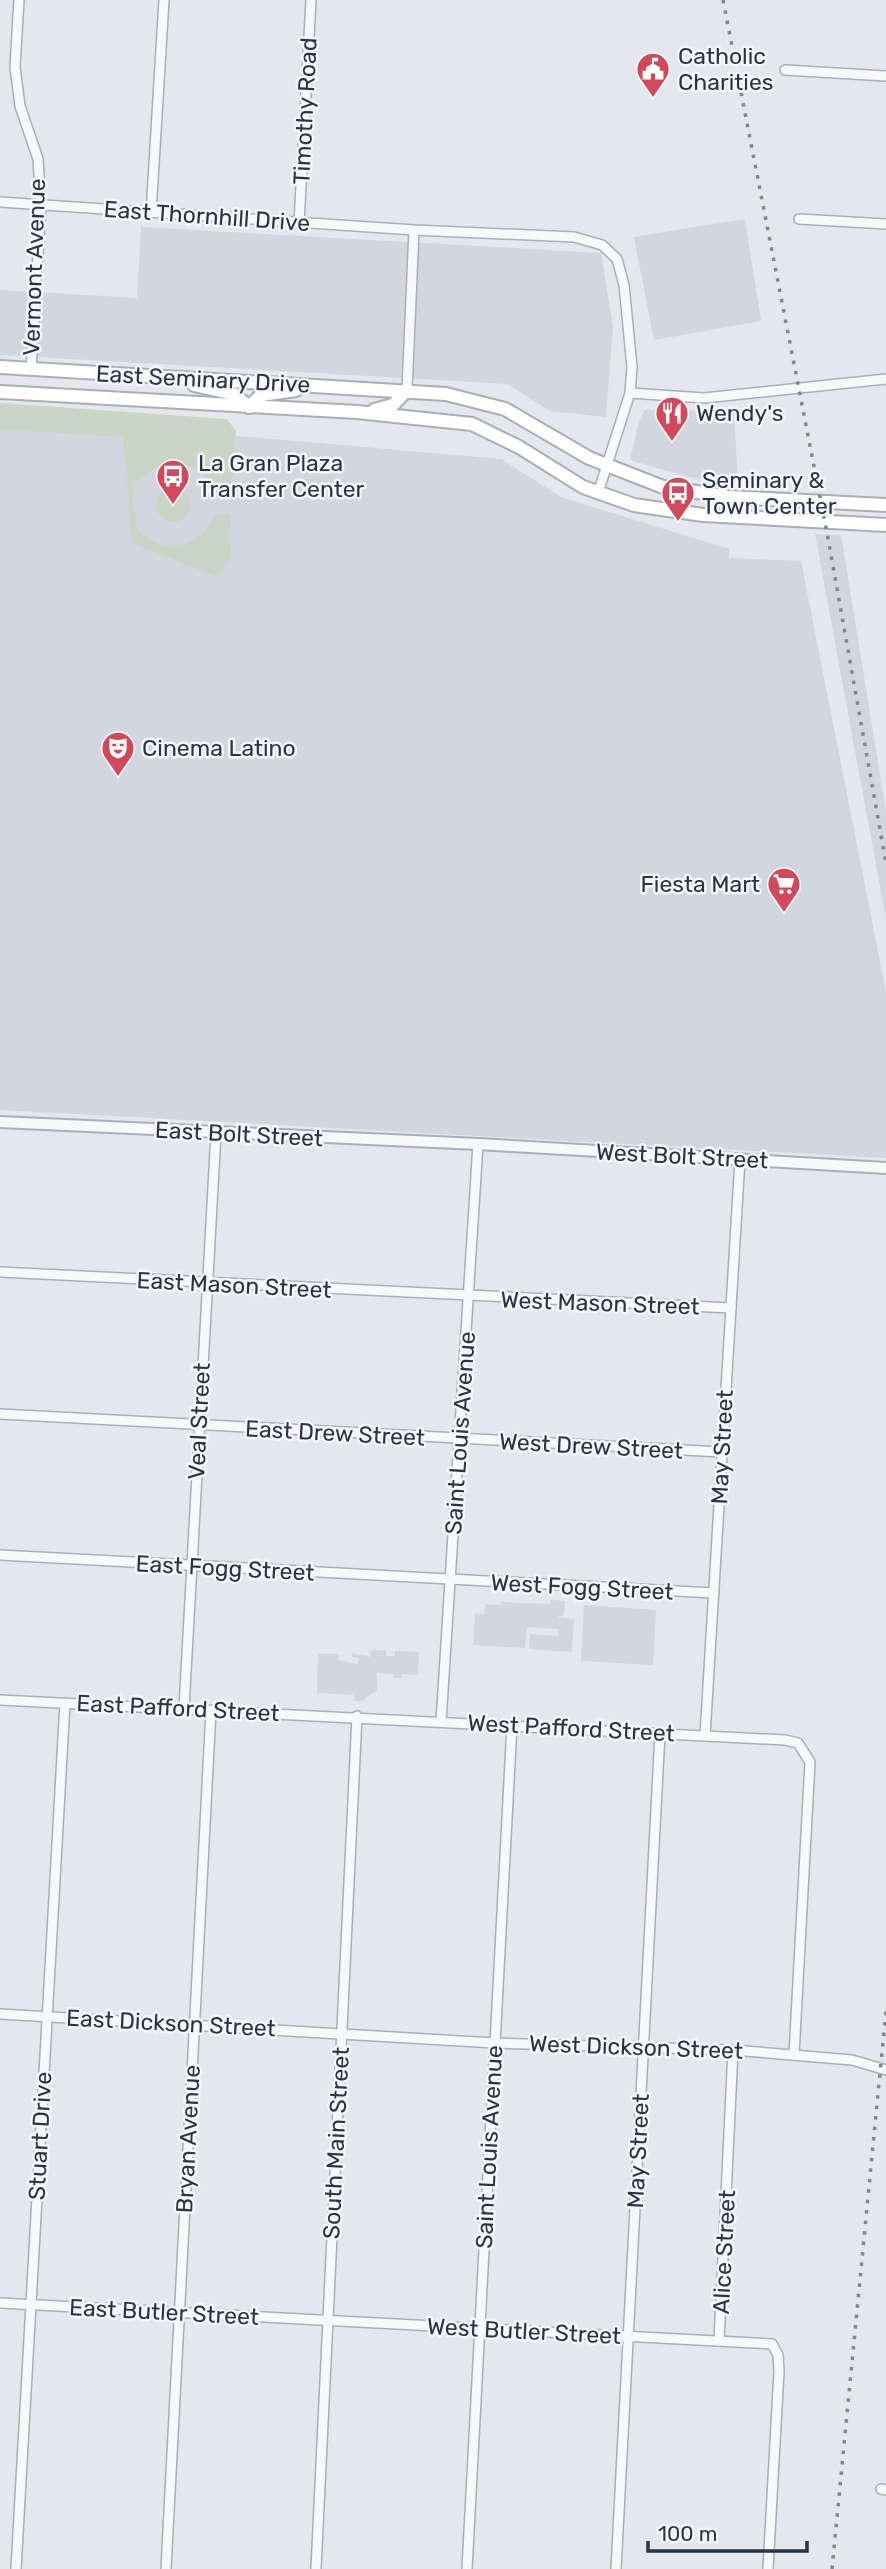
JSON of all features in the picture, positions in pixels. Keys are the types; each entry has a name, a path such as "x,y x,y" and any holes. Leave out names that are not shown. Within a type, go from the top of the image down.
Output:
{"main road":[{"name":"East Seminary Drive","path":"0,368 407,390 456,396 505,409 606,467 663,486 700,494 886,505"},
{"path":"163,377 234,394 248,407 261,396 317,386"},
{"path":"357,412 393,405 407,390"},
{"name":"East Seminary Drive","path":"0,392 357,412"},
{"path":"357,412 472,424 519,447 598,493 666,512 886,525"}],"street":[{"name":"Vermont Avenue","path":"19,0 15,67 20,106 38,159 41,205 31,369"},
{"path":"151,213 164,0"},
{"name":"Timothy Road","path":"299,223 311,0"},
{"path":"785,70 886,76"},
{"name":"East Thornhill Drive","path":"0,202 299,223 574,237 599,244 617,259 624,285 631,356 630,394"},
{"path":"799,219 886,224"},
{"path":"407,390 414,230"},
{"path":"598,493 630,394 704,398 886,379"},
{"name":"East Bolt Street","path":"0,1122 478,1144"},
{"name":"Veal Street","path":"184,1709 216,1133"},
{"name":"West Bolt Street","path":"478,1144 886,1168"},
{"name":"Saint Louis Avenue","path":"441,1722 478,1144"},
{"name":"May Street","path":"705,1736 740,1159"},
{"name":"East Mason Street","path":"0,1272 469,1298"},
{"name":"West Mason Street","path":"469,1298 731,1308"},
{"name":"East Drew Street","path":"0,1414 459,1440"},
{"name":"West Drew Street","path":"459,1440 722,1452"},
{"name":"East Fogg Street","path":"0,1555 450,1580"},
{"name":"West Fogg Street","path":"450,1580 714,1593"},
{"name":"East Pafford Street","path":"0,1700 356,1716"},
{"name":"Stuart Drive","path":"16,2569 65,1703"},
{"name":"Bryan Avenue","path":"166,2569 211,1710"},
{"name":"West Pafford Street","path":"356,1716 785,1740 798,1743 805,1750 810,1762 794,2054"},
{"name":"South Main Street","path":"316,2569 356,1716"},
{"name":"Saint Louis Avenue","path":"467,2569 512,1725"},
{"name":"May Street","path":"616,2569 660,1733"},
{"name":"East Dickson Street","path":"0,2014 342,2032"},
{"name":"West Dickson Street","path":"342,2032 495,2043 794,2054 852,2060 886,2070"},
{"name":"Alice Street","path":"733,2050 719,2341 772,2344 778,2355 768,2569"},
{"name":"East Butler Street","path":"0,2303 328,2321"},
{"name":"West Butler Street","path":"328,2321 719,2341"}],"shaded area":[{"path":"745,219 761,321 654,340 634,237"},
{"path":"141,227 601,253 613,327 606,417 550,411 508,384 0,355 0,290 137,298"},
{"path":"645,410 734,411 738,483 688,477 630,460 639,421"},
{"path":"0,415 501,459 561,497 729,549 729,558 801,561 886,992 886,1158 0,1110"},
{"path":"815,534 841,535 886,811 886,919"},
{"path":"551,1600 565,1601 564,1615 557,1617 574,1620 572,1652 529,1649 530,1634 558,1636 558,1629 527,1627 525,1648 473,1645 475,1614 484,1614 485,1604 550,1604"},
{"path":"584,1605 656,1610 653,1665 581,1661"},
{"path":"371,1650 386,1650 386,1656 395,1656 395,1651 419,1652 418,1675 402,1674 402,1678 394,1678 394,1674 377,1673 377,1690 362,1701 355,1701 354,1695 317,1693 318,1654 339,1654 339,1660 358,1664 359,1658 352,1657 352,1653 370,1657"}],"green space":[{"path":"0,403 227,419 236,431 231,491 219,494 205,476 195,469 186,464 169,463 136,482 132,495 137,530 147,538 169,546 190,542 200,536 214,516 228,514 231,518 231,543 229,559 222,572 215,576 132,543 123,437 0,429"},
{"path":"173,488 185,493 190,505 185,517 173,522 161,517 156,505 161,493"}],"railway":[{"path":"723,0 828,538 886,863"},
{"path":"832,2569 886,2011"}],"place":[{"name":"Catholic Charities","path":"653,99"},
{"name":"Wendy's","path":"672,443"},
{"name":"La Gran Plaza Transfer Center","path":"173,506"},
{"name":"Seminary & Town Center","path":"678,523"},
{"name":"Cinema Latino","path":"118,778"},
{"name":"Fiesta Mart","path":"784,914"}]}
